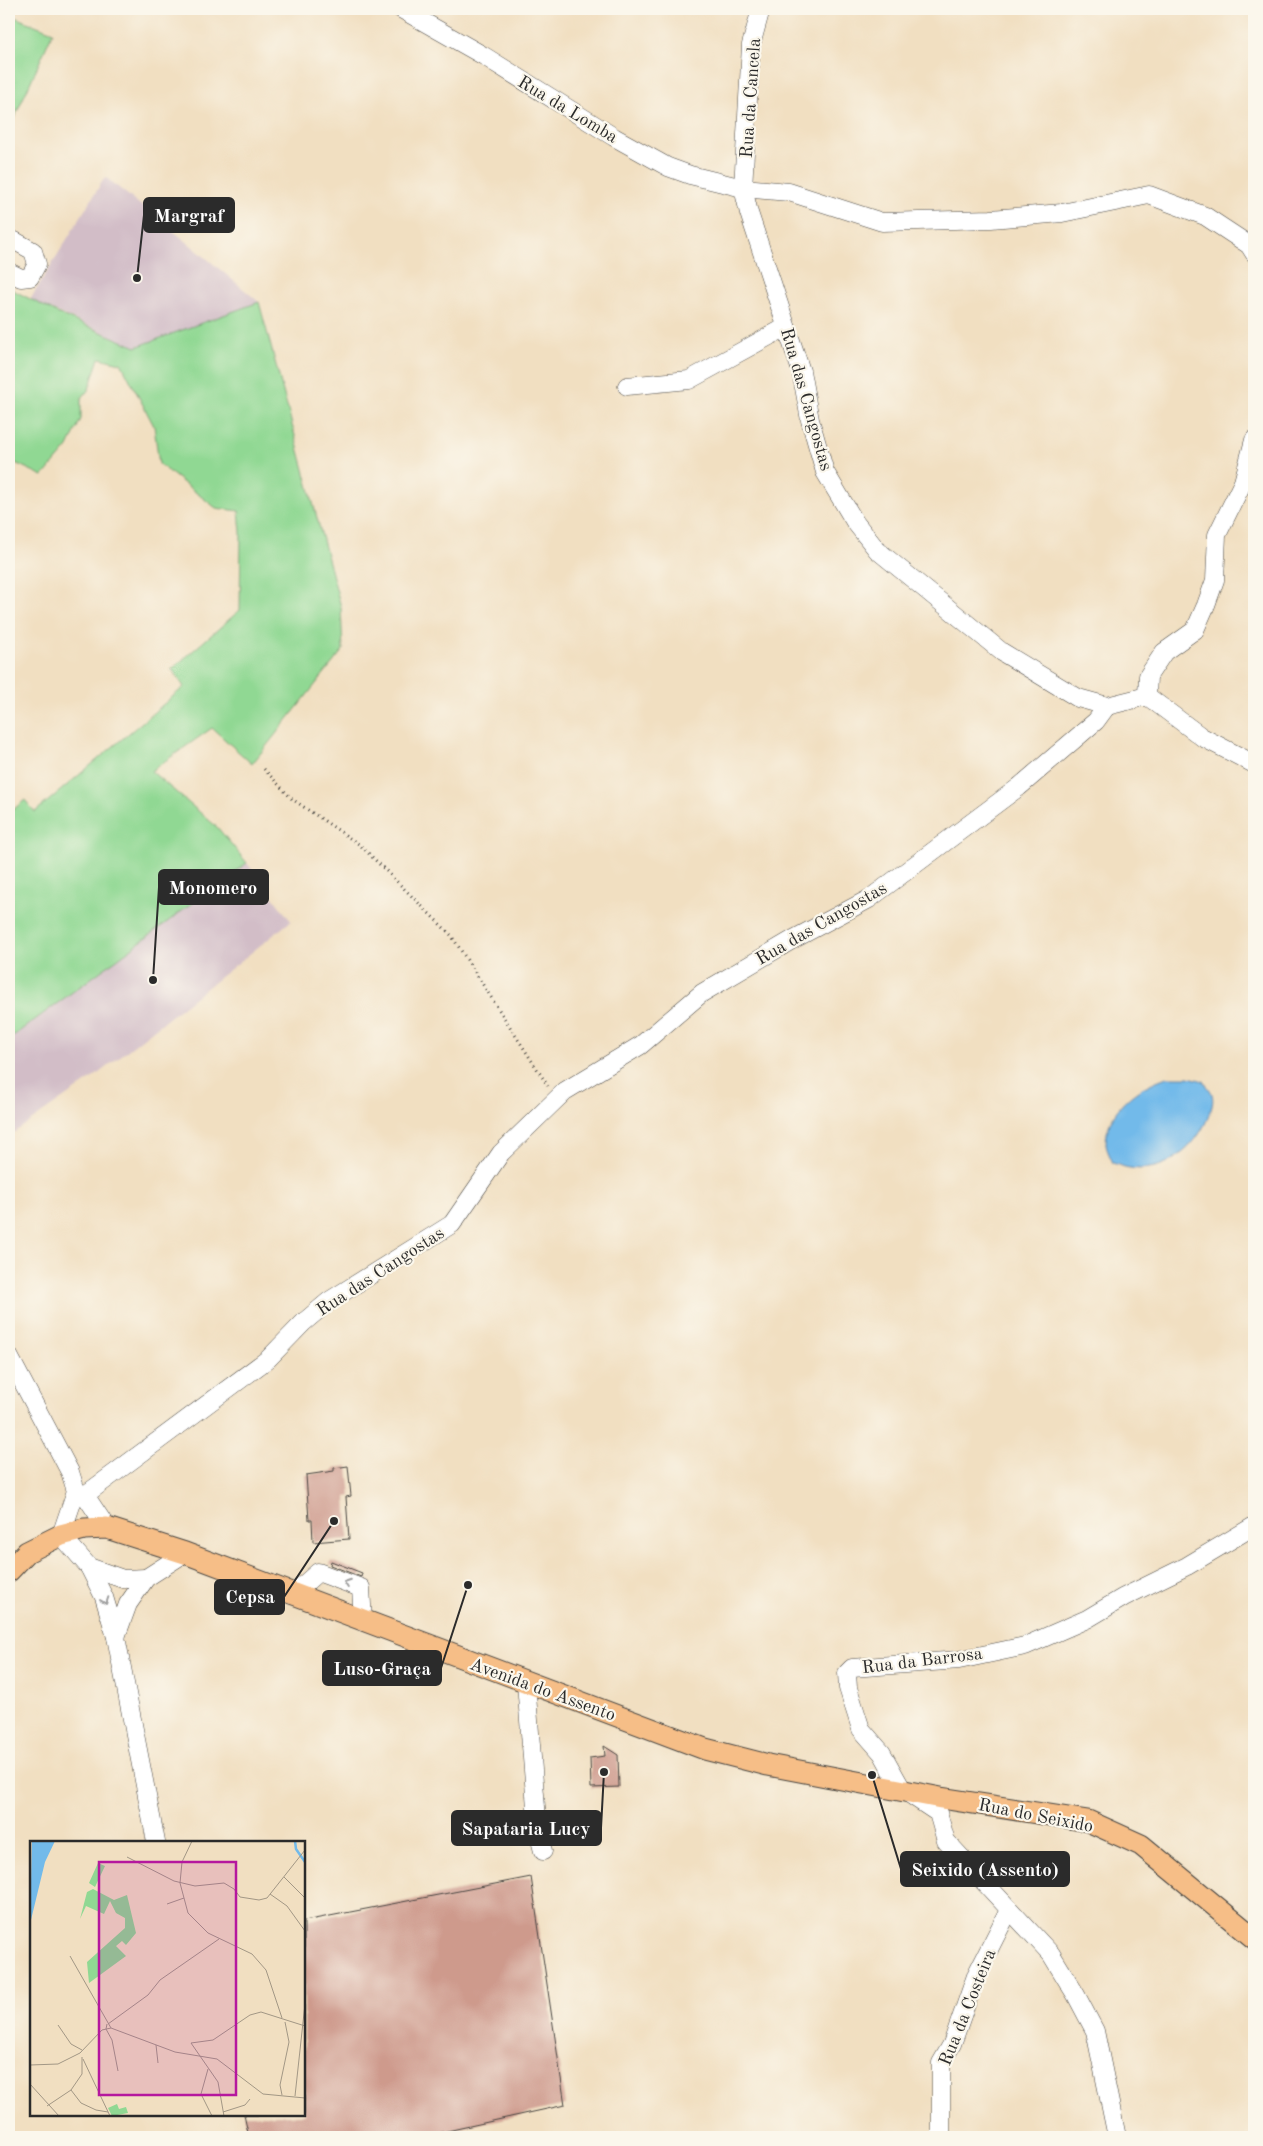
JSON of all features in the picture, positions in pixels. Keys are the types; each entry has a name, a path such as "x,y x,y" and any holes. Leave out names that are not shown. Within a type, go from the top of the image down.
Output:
{"main road":[{"path":"9,1571 27,1552 62,1535 84,1529 107,1528"},
{"name":"Avenida do Assento","path":"107,1528 185,1554 705,1749 768,1765 902,1789"},
{"name":"Rua do Seixido","path":"902,1789 1088,1821 1141,1845 1254,1938"}],"street":[{"name":"Rua da Lomba","path":"401,9 484,56 614,137 668,167 743,188 789,192 882,222 991,219 1062,213 1150,195 1205,216 1249,246 1254,253"},
{"name":"Rua da Cancela","path":"743,188 751,45 761,9"},
{"name":"Rua das Cangostas","path":"81,1493 268,1359 304,1322 329,1301 452,1224 501,1153 565,1091 642,1045 702,993 792,940 869,899 1018,787 1096,721 1107,706 1078,698 1002,652 877,550 855,522 826,472 810,420 801,371 749,213 743,188"},
{"path":"9,241 15,241 33,250 37,264 30,277 21,278 9,272"},
{"path":"627,386 689,380 786,327"},
{"path":"1146,696 1148,676 1164,652 1196,630 1215,580 1217,535 1242,482 1254,440"},
{"path":"1107,706 1146,696"},
{"path":"1146,696 1202,737 1254,764"},
{"path":"9,1356 81,1493 107,1528"},
{"path":"81,1493 62,1535 89,1567 104,1597 116,1637 156,1841"},
{"name":"Rua da Barrosa","path":"1117,2137 1095,2031 1051,1954 1008,1910 946,1841 938,1812 902,1789 882,1753 861,1729 848,1688 848,1673 852,1668 959,1660 1025,1646 1087,1619 1124,1597 1187,1566 1254,1526"},
{"path":"116,1637 128,1604 146,1578 185,1554"},
{"path":"89,1567 123,1579 146,1578"},
{"path":"292,1595 318,1572 361,1588 363,1622"},
{"path":"526,1683 538,1832 542,1851"},
{"name":"Rua da Costeira","path":"941,2137 941,2063 952,2044 977,1973 1008,1910"}],"path":[{"path":"264,769 292,800 360,845 451,936 557,1099"}],"shaded area":[{"path":"105,177 259,302 136,347 30,300"},
{"path":"247,863 291,921 94,1077 9,1136 9,1039"}],"green space":[{"path":"9,15 53,32 9,130"},
{"path":"9,288 59,314 136,347 259,302 341,607 343,650 252,764 212,728 151,771 217,827 247,863 9,1039 9,813 25,800 35,812 184,687 172,669 240,610 241,532 239,511 216,508 159,464 154,426 121,363 99,358 89,389 81,399 81,419 68,447 43,476 9,460"}],"water":[{"path":"1167,1077 1189,1077 1204,1081 1211,1092 1213,1102 1211,1109 1198,1136 1189,1147 1167,1163 1141,1169 1127,1168 1113,1163 1106,1145 1107,1132 1117,1111 1134,1094"}],"building":[{"path":"348,1466 351,1496 346,1497 349,1539 313,1542 312,1520 309,1520 306,1475 334,1471 334,1468"},
{"path":"331,1561 362,1573 361,1577 330,1565"},
{"path":"604,1746 618,1755 619,1787 591,1788 590,1758 605,1756"},
{"path":"531,1877 565,2105 420,2137 249,2137 244,2116 305,2116 305,1921"}],"place":[{"name":"Margraf","path":"137,278"},
{"name":"Monomero","path":"153,980"},
{"name":"Cepsa","path":"334,1521"},
{"name":"Luso-Graça","path":"468,1585"},
{"name":"Sapataria Lucy","path":"604,1772"},
{"name":"Seixido (Assento)","path":"872,1775"}]}
